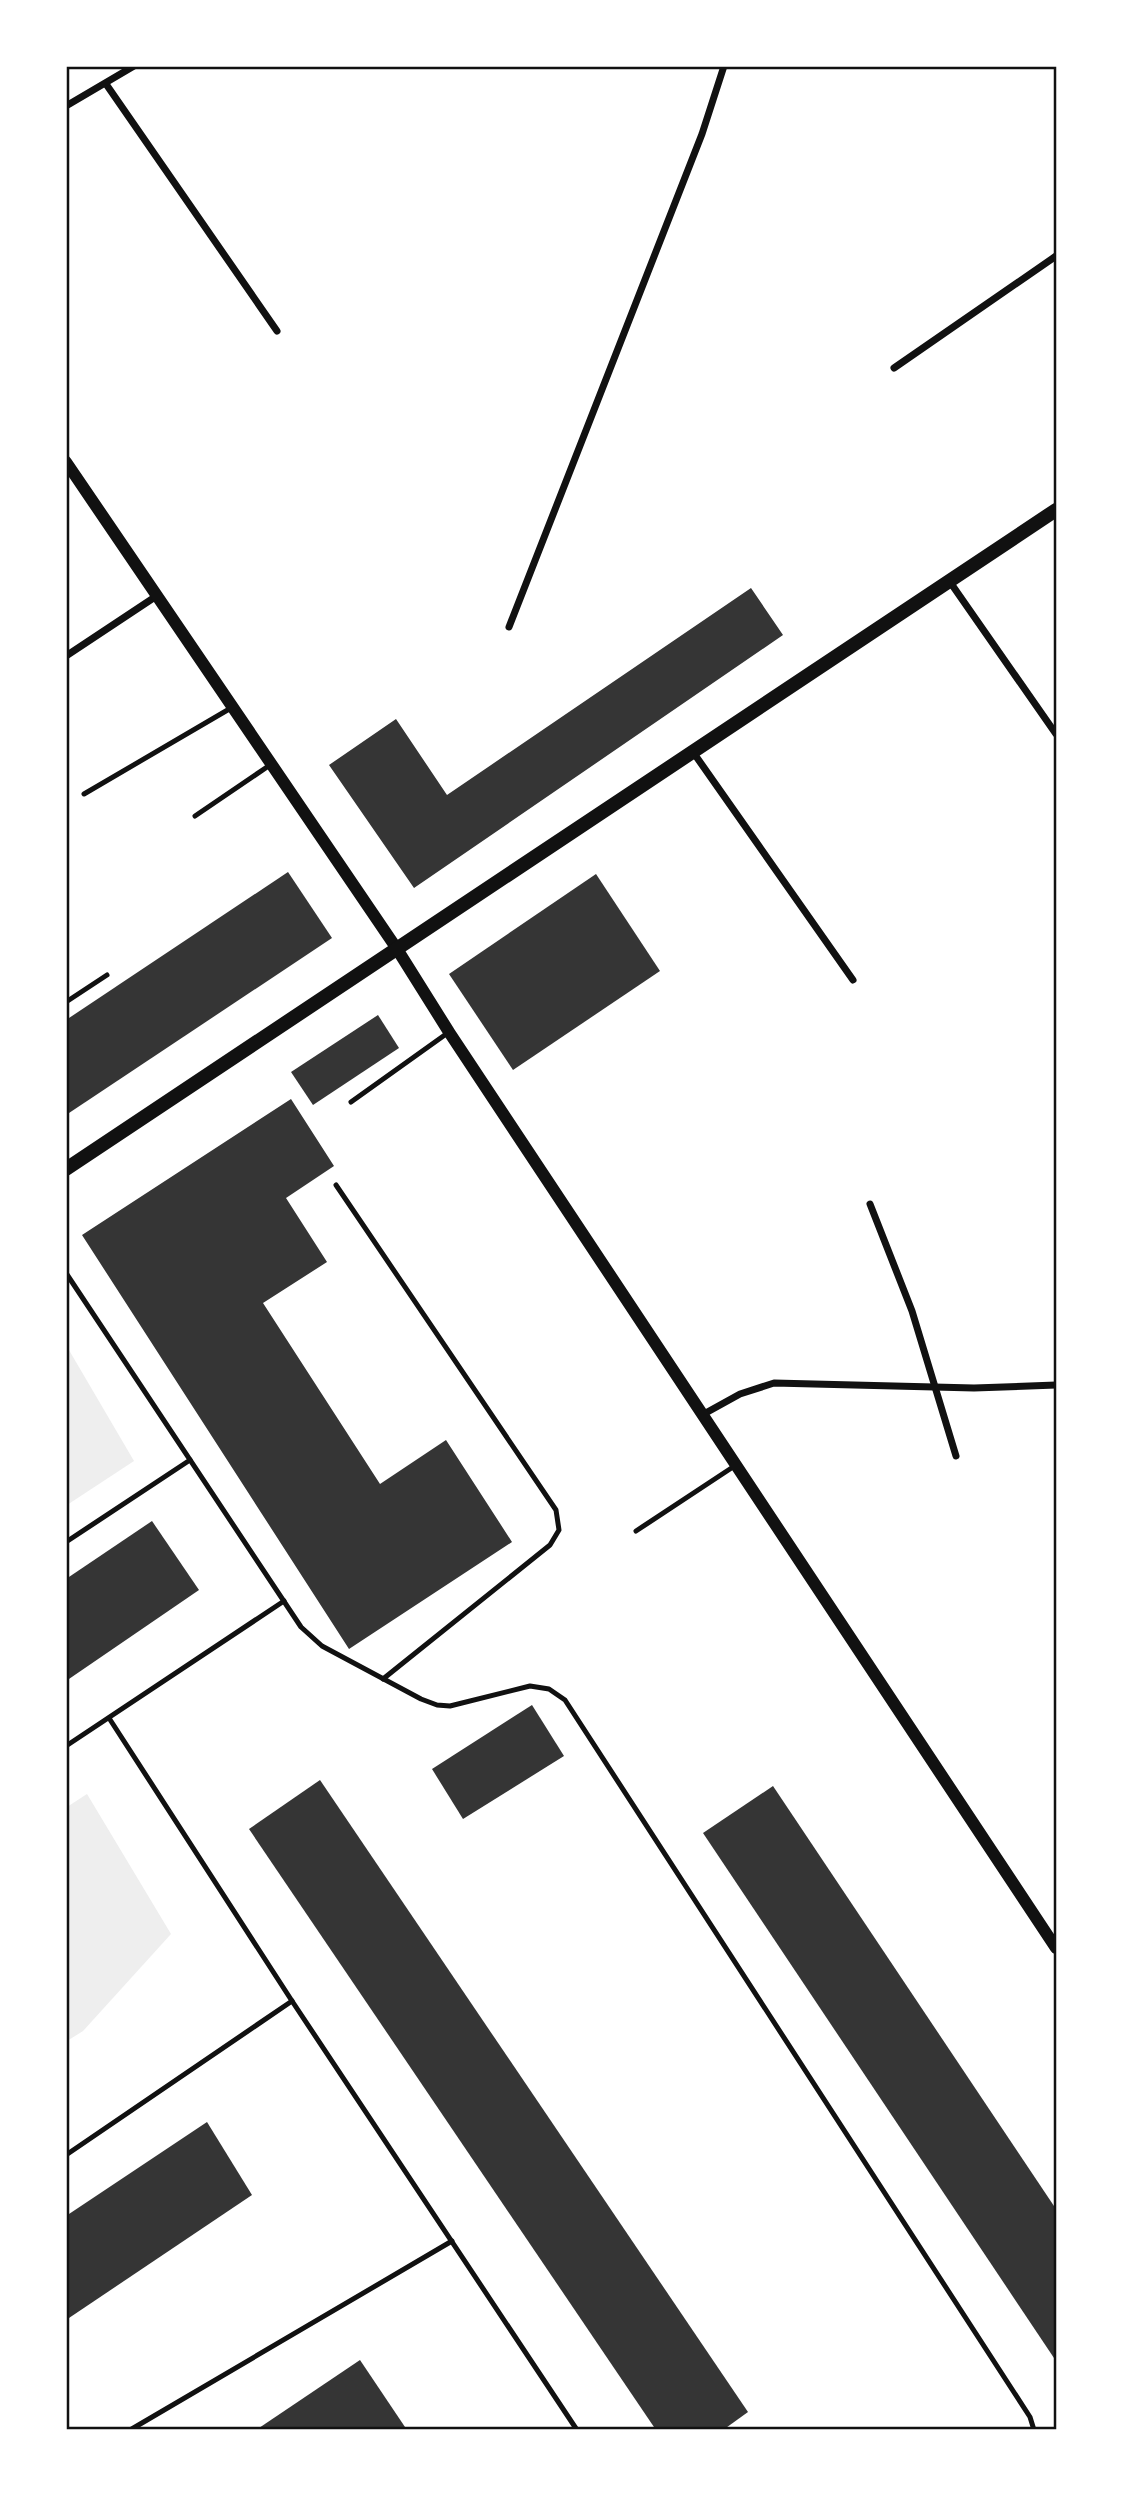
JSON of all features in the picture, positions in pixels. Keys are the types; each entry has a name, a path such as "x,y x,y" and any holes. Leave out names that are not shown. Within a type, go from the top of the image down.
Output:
{"main road":[{"path":"66,1169 1056,510"}],"street":[{"path":"66,106 134,66"},
{"path":"509,628 692,160 724,66"},
{"path":"106,84 277,331"},
{"path":"894,368 1056,256"},
{"path":"66,461 397,949 449,1032 1056,1948"},
{"path":"950,582 1056,734"},
{"path":"66,656 158,595"},
{"path":"694,752 853,980"},
{"path":"870,1205 912,1311 956,1456"},
{"path":"702,1415 740,1394 774,1383 935,1387 1056,1385"}],"lane":[{"path":"84,794 233,707"},
{"path":"195,816 272,764"},
{"path":"66,1002 107,975"},
{"path":"351,1102 449,1032"},
{"path":"337,1185 556,1510 559,1530 550,1545 383,1679"},
{"path":"66,1273 301,1627 322,1646 437,1705 450,1706 530,1686 549,1689 565,1700 1030,2417 1034,2430"},
{"path":"66,1542 190,1460"},
{"path":"636,1531 736,1465"},
{"path":"66,1745 284,1601"},
{"path":"109,1718 292,2001 578,2430"},
{"path":"66,2155 292,2001"},
{"path":"130,2430 452,2242"}],"shaded area":[{"path":"66,1345 134,1461 67,1505 66,1505"},
{"path":"87,1794 171,1934 83,2031 67,2041 67,1807"}],"building":[{"path":"751,588 783,635 414,888 329,765 396,719 447,795"},
{"path":"288,872 332,938 66,1115 66,1020"},
{"path":"596,874 660,971 513,1070 449,974"},
{"path":"378,1015 399,1048 313,1105 291,1072"},
{"path":"291,1099 334,1166 286,1198 327,1262 263,1303 380,1484 446,1440 512,1542 349,1649 82,1235"},
{"path":"152,1521 199,1590 66,1681 66,1579"},
{"path":"532,1705 564,1756 463,1819 432,1769"},
{"path":"320,1780 748,2412 723,2430 656,2430 249,1829"},
{"path":"773,1786 1056,2209 1056,2361 703,1833"},
{"path":"207,2122 252,2195 66,2320 66,2216"},
{"path":"360,2360 407,2430 256,2430"}]}
